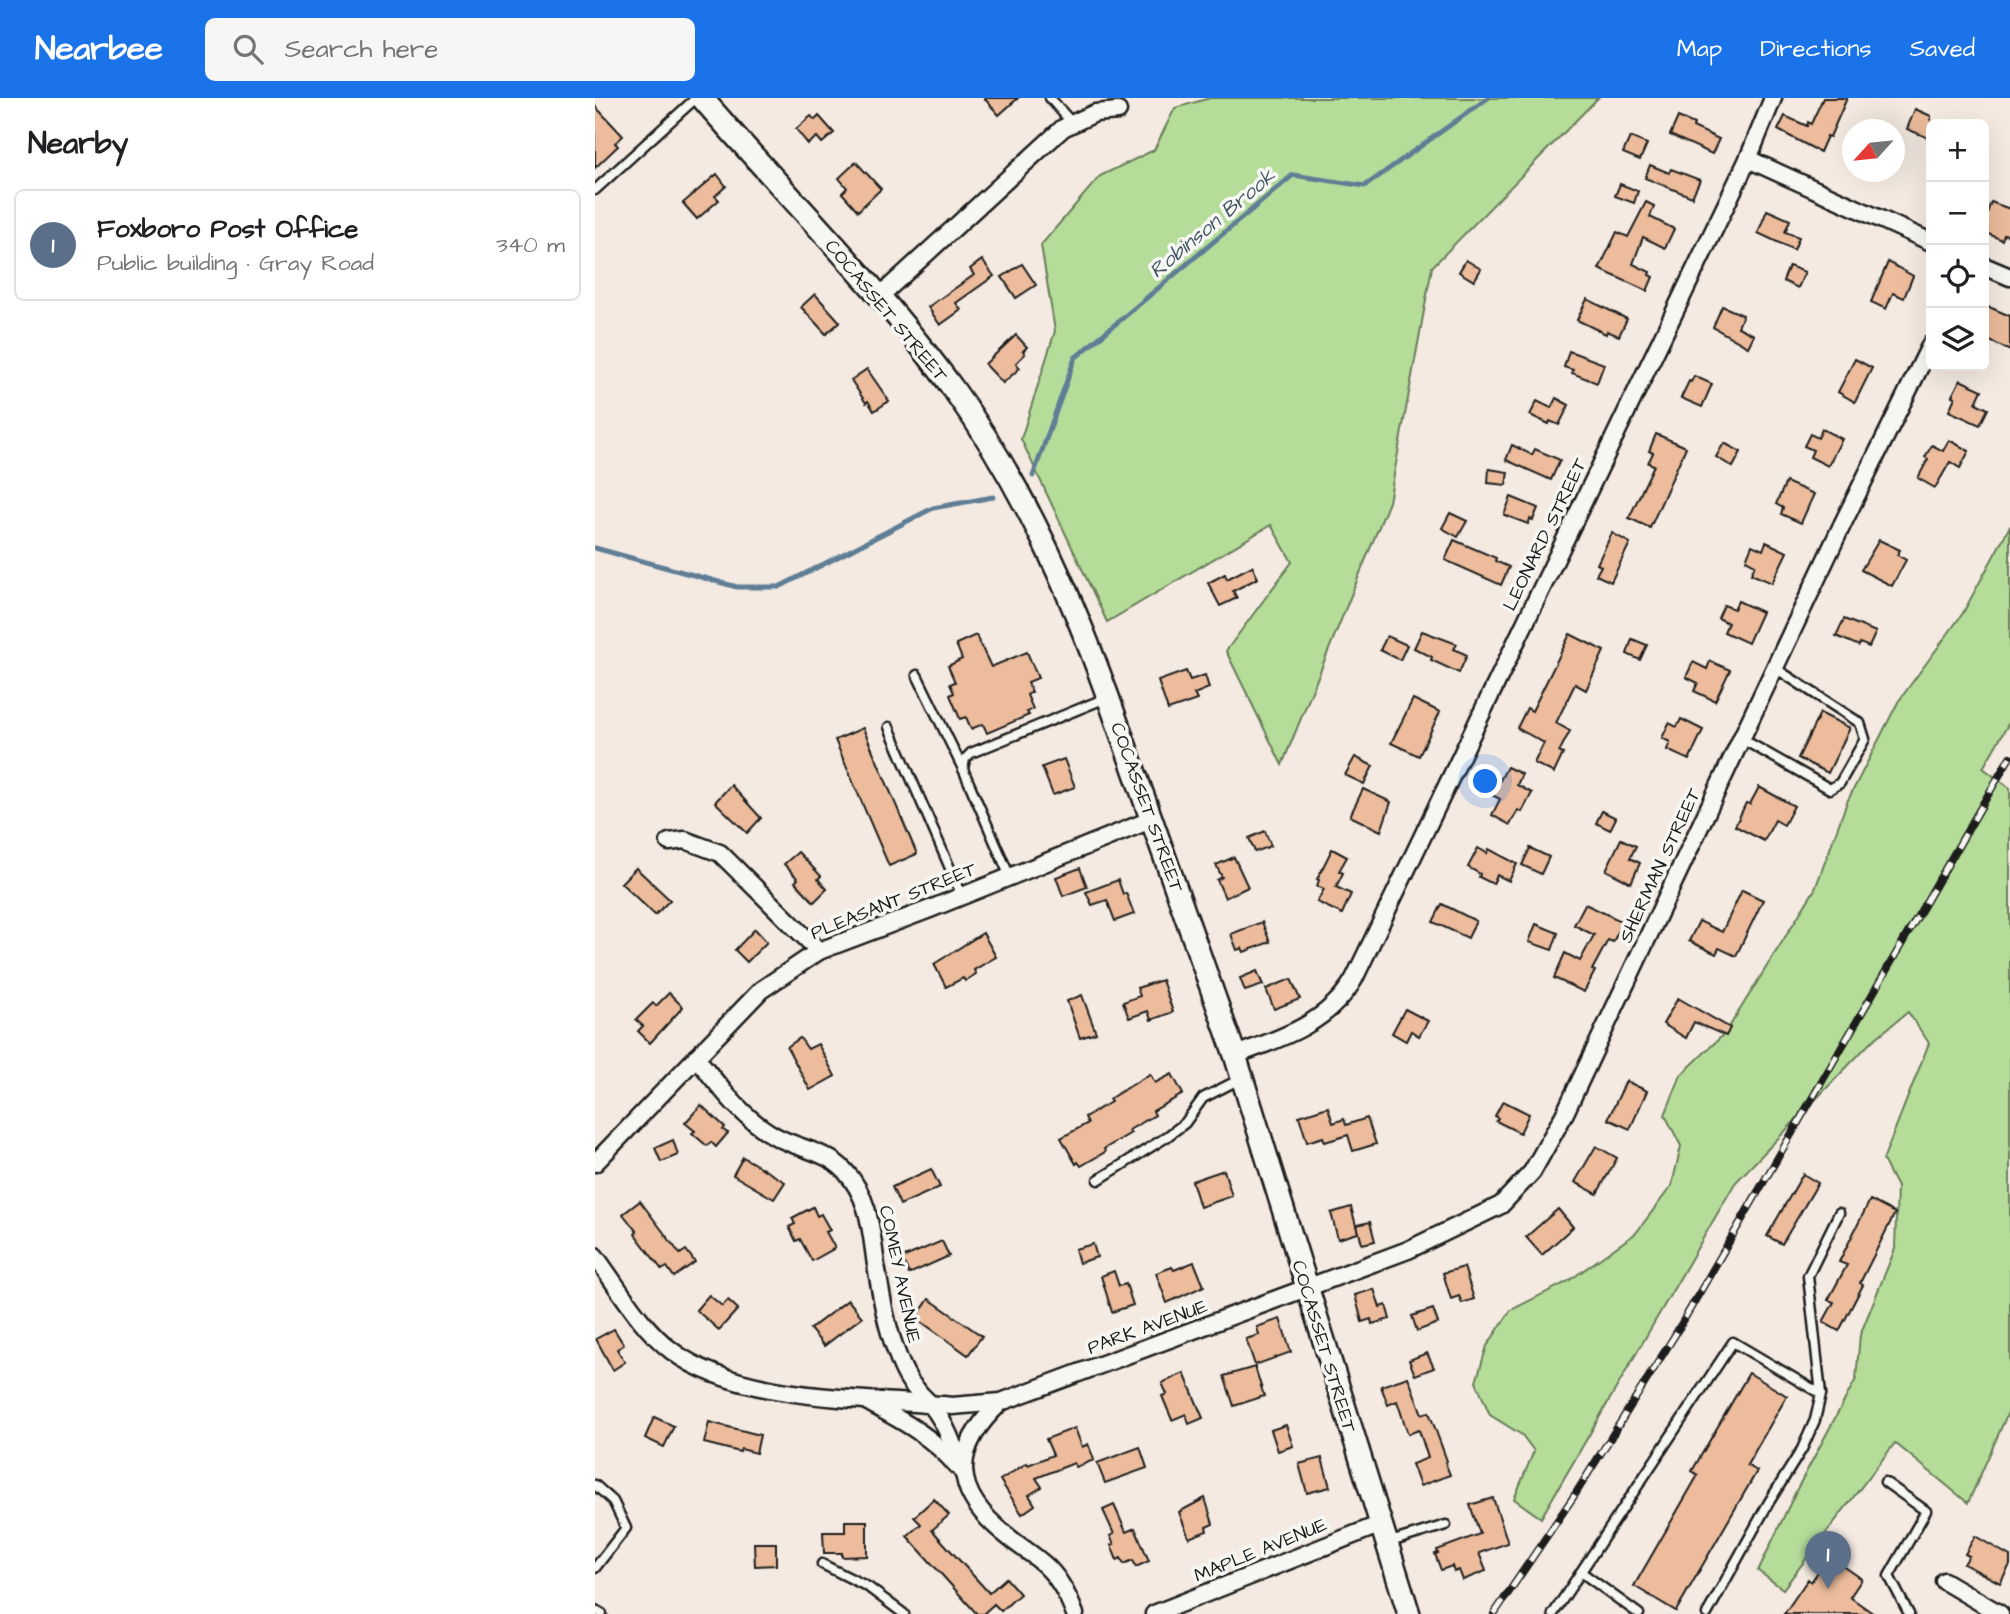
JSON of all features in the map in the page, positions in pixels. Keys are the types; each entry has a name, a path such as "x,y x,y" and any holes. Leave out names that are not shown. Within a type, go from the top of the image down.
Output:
{"main road":[{"name":"COCASSET STREET","path":"702,98 880,296 954,390 1021,497 1072,603 1153,819 1235,1055 1409,1614"}],"street":[{"name":"LEONARD STREET","path":"1235,1055 1284,1038 1345,995 1748,159 1773,98"},
{"path":"880,296 1063,128 1117,104"},
{"path":"1748,159 1926,240"},
{"path":"1989,267 2010,277"},
{"name":"SHERMAN STREET","path":"1308,1289 1408,1250 1501,1205 1532,1172 1564,1115 1926,354"},
{"name":"PLEASANT STREET","path":"595,1163 761,990 818,951 1153,819"},
{"path":"669,842 685,840 720,853 818,951"},
{"name":"COMEY AVENUE","path":"696,1057 733,1102 753,1121 798,1148 824,1155 844,1170 855,1184 870,1216 885,1318 894,1347 915,1389 931,1404"},
{"name":"PARK AVENUE","path":"595,1256 656,1336 673,1352 709,1372 760,1386 863,1399 952,1406 1001,1402 1308,1289"},
{"path":"863,1399 922,1433 943,1450 963,1473"},
{"name":"PARK AVENUE","path":"963,1473 973,1436 985,1417 1001,1402"},
{"path":"931,1404 943,1423 973,1503 1005,1535 1036,1556 1051,1571 1075,1614"},
{"name":"MAPLE AVENUE","path":"1154,1614 1384,1533"},
{"path":"1944,1581 2000,1614"}],"lane":[{"path":"595,190 696,98"},
{"path":"1050,98 1072,123"},
{"path":"1742,738 1830,789 1840,783 1865,738 1860,723 1775,668"},
{"path":"917,675 963,769 1010,877"},
{"path":"963,769 965,759 971,753 1108,697"},
{"path":"889,727 962,896"},
{"path":"1098,1180 1185,1123 1203,1098 1242,1077"},
{"path":"1707,1614 1769,1502 1802,1449 1815,1420 1821,1394 1808,1276 1839,1213"},
{"path":"1553,1614 1733,1342 1821,1394"},
{"path":"1885,1482 1926,1511 1889,1576 1909,1614"},
{"path":"595,1485 613,1501 626,1528 595,1568"},
{"path":"1384,1533 1446,1525"},
{"path":"822,1564 868,1587 904,1614"},
{"path":"1581,1572 1639,1614"},
{"path":"595,1609 602,1614"}],"green space":[{"path":"1210,98 1598,98 1432,267 1389,502 1282,765 1226,651 1292,562 1271,525 1107,622 1021,439 1055,331 1041,245 1100,176 1154,150 1175,108"},
{"path":"2010,526 2010,721 1983,768 2010,788 2010,1408 1968,1503 1895,1443 1783,1589 1758,1571 1797,1489 1856,1379 1860,1335 1895,1249 1897,1187 1883,1160 1929,1043 1908,1012 1871,1042 1735,1183 1541,1518 1514,1499 1534,1451 1522,1435 1490,1415 1476,1382 1487,1346 1511,1310 1567,1282 1636,1233 1672,1185 1681,1146 1665,1115 1681,1075 1726,1032 1815,889 1847,802 1898,702 1963,613"}],"building":[{"path":"984,98 1018,98 999,115"},
{"path":"1823,98 1847,98 1830,137 1827,136 1820,152 1778,130 1785,116 1807,126 1808,122 1811,124"},
{"path":"595,106 623,136 615,143 618,146 595,168"},
{"path":"1915,109 1931,116 1931,119 1926,119 1926,137 1907,129"},
{"path":"811,116 815,120 819,116 834,133 822,143 817,137 808,144 796,129"},
{"path":"1678,117 1719,139 1712,154 1670,135"},
{"path":"1630,137 1647,144 1640,160 1623,153"},
{"path":"856,162 881,189 858,211 842,193 847,188 839,178"},
{"path":"1650,165 1669,173 1671,169 1700,180 1692,197 1645,178"},
{"path":"717,174 726,186 715,196 719,200 697,219 683,203"},
{"path":"1620,184 1638,191 1634,203 1615,196"},
{"path":"1646,202 1654,206 1650,217 1674,229 1665,248 1643,237 1633,264 1650,272 1649,275 1653,277 1647,291 1599,269 1617,232 1628,237"},
{"path":"1991,202 2010,209 2010,236 2004,234 2002,240 1989,234"},
{"path":"1767,210 1790,220 1785,232 1799,237 1794,250 1758,233"},
{"path":"982,260 994,276 956,303 961,310 940,325 928,307 974,275 970,269"},
{"path":"1466,260 1481,269 1474,281 1459,272"},
{"path":"1888,262 1913,276 1904,298 1893,293 1886,309 1871,302"},
{"path":"1022,264 1036,285 1016,298 1002,277"},
{"path":"1789,266 1805,272 1798,288 1783,281"},
{"path":"815,294 840,322 826,334 801,307"},
{"path":"1587,299 1627,319 1619,336 1607,331 1606,334 1577,320"},
{"path":"1722,306 1743,315 1738,327 1754,335 1748,347 1713,327"},
{"path":"1989,307 2010,316 2010,351 1989,340"},
{"path":"1016,335 1027,347 1023,351 1025,354 1016,363 1020,368 1003,383 985,364"},
{"path":"1569,351 1604,364 1597,383 1564,367"},
{"path":"1855,359 1872,368 1855,402 1838,392"},
{"path":"867,369 889,401 874,411 851,380"},
{"path":"1694,376 1712,384 1702,407 1681,398"},
{"path":"1960,380 1982,390 1976,403 1988,409 1980,425 1949,411 1955,397 1952,396"},
{"path":"1556,398 1569,405 1559,425 1550,421 1549,424 1530,415 1537,401 1551,408"},
{"path":"1822,429 1842,439 1828,466 1810,457 1813,450 1804,446 1810,434 1818,438"},
{"path":"1656,434 1686,447 1650,528 1629,518 1654,465 1648,463 1653,453 1649,451"},
{"path":"1949,440 1969,451 1960,468 1950,462 1935,488 1918,478 1932,445 1943,451"},
{"path":"1724,443 1741,452 1733,467 1716,457"},
{"path":"1512,445 1532,455 1535,449 1560,460 1551,480 1506,460"},
{"path":"1489,469 1508,472 1506,485 1488,483"},
{"path":"1786,482 1814,494 1801,523 1781,514 1783,508 1776,504"},
{"path":"1511,497 1538,508 1533,520 1530,519 1528,524 1504,515"},
{"path":"1450,513 1467,521 1458,537 1442,528"},
{"path":"1612,533 1630,543 1611,582 1596,575 1601,566 1597,564"},
{"path":"1454,540 1496,558 1495,561 1509,567 1501,585 1445,560"},
{"path":"1879,540 1900,550 1897,555 1906,560 1892,586 1861,570"},
{"path":"1766,542 1787,552 1772,583 1751,574 1755,565 1746,560 1752,545 1763,550"},
{"path":"1252,566 1258,578 1233,591 1237,598 1220,606 1208,583 1225,574 1227,579"},
{"path":"1738,601 1762,612 1748,643 1724,632 1728,623 1718,618 1724,605 1734,609"},
{"path":"1844,619 1876,632 1869,647 1860,643 1859,646 1836,636"},
{"path":"1422,631 1457,644 1454,649 1467,655 1459,673 1431,660 1432,657 1414,648"},
{"path":"1570,634 1604,651 1586,690 1575,684 1556,723 1570,731 1559,752 1563,754 1554,773 1534,763 1544,743 1517,728 1527,708 1532,711"},
{"path":"976,635 991,667 1027,652 1038,678 1028,682 1032,692 1027,695 1033,709 1027,712 1029,715 987,733 983,724 971,729 966,717 960,719 950,695 954,693 950,684 955,682 948,666 962,659 956,644"},
{"path":"1387,636 1407,645 1400,660 1380,650"},
{"path":"1632,639 1647,645 1640,660 1627,654"},
{"path":"1710,661 1730,670 1715,701 1694,691 1698,683 1686,677 1693,662 1707,669"},
{"path":"1186,671 1190,680 1205,675 1209,688 1194,694 1197,700 1168,710 1158,681"},
{"path":"1413,699 1440,712 1419,756 1391,743"},
{"path":"1820,713 1850,728 1828,773 1798,758"},
{"path":"1681,719 1703,730 1689,760 1667,750 1670,742 1662,738 1669,723 1677,727"},
{"path":"863,728 917,854 889,866 835,740"},
{"path":"1355,757 1373,766 1364,784 1345,775"},
{"path":"1064,759 1075,787 1053,795 1042,767"},
{"path":"1507,767 1522,774 1517,785 1532,793 1522,812 1518,810 1510,825 1492,815 1500,799 1492,795"},
{"path":"731,785 761,818 747,833 715,802"},
{"path":"1759,787 1794,806 1784,825 1775,820 1764,841 1735,826 1746,803 1750,804"},
{"path":"1363,789 1391,802 1381,831 1350,816"},
{"path":"1602,811 1616,818 1610,830 1596,823"},
{"path":"1265,831 1271,846 1255,852 1249,838"},
{"path":"1621,839 1636,846 1630,858 1640,863 1631,883 1606,870"},
{"path":"1478,848 1487,853 1489,849 1517,864 1509,881 1497,875 1493,884 1468,867"},
{"path":"1530,848 1549,857 1541,874 1522,865"},
{"path":"1332,849 1347,857 1339,871 1343,873 1336,887 1351,894 1342,914 1317,902 1324,889 1317,886 1317,879"},
{"path":"798,852 821,876 818,879 827,889 814,902 795,882 798,879 784,864"},
{"path":"1234,857 1248,887 1225,898 1217,880 1222,877 1216,865"},
{"path":"636,868 670,900 655,915 621,883"},
{"path":"1080,868 1087,887 1063,896 1056,877"},
{"path":"1118,880 1134,914 1115,921 1107,900 1092,905 1086,892"},
{"path":"1742,890 1763,900 1736,956 1719,948 1716,954 1689,941 1699,921 1722,932"},
{"path":"1442,904 1476,921 1468,938 1433,922"},
{"path":"1585,904 1623,922 1613,942 1608,940 1584,992 1554,978 1565,953 1580,961 1594,935 1574,925"},
{"path":"1262,922 1270,942 1244,952 1242,948 1237,950 1231,934"},
{"path":"1536,924 1558,933 1552,950 1529,942"},
{"path":"755,929 767,942 747,962 735,950"},
{"path":"983,933 996,957 974,970 976,974 965,981 963,978 946,987 934,964"},
{"path":"1257,971 1263,985 1245,991 1240,978"},
{"path":"1291,979 1300,999 1274,1009 1266,989"},
{"path":"1162,980 1173,1012 1151,1020 1148,1011 1129,1018 1123,1002 1140,996 1137,988"},
{"path":"669,993 683,1007 650,1043 638,1031 643,1026 636,1020 653,1003 656,1006"},
{"path":"1082,995 1096,1033 1080,1038 1067,1001"},
{"path":"1678,998 1730,1028 1726,1036 1694,1022 1686,1038 1663,1024"},
{"path":"1405,1009 1428,1021 1419,1036 1411,1031 1406,1041 1392,1033"},
{"path":"800,1038 808,1049 818,1044 835,1076 810,1090 787,1047"},
{"path":"1150,1074 1155,1083 1172,1074 1183,1094 1153,1111 1155,1115 1129,1130 1131,1133 1104,1149 1105,1152 1081,1166 1078,1162 1076,1164 1061,1138 1088,1123 1085,1117 1111,1102 1109,1099"},
{"path":"1626,1081 1647,1091 1630,1129 1608,1119"},
{"path":"1503,1101 1529,1114 1520,1133 1496,1121 1498,1118 1495,1116"},
{"path":"701,1105 728,1133 716,1147 711,1142 707,1146 685,1123"},
{"path":"1328,1107 1333,1123 1344,1119 1346,1125 1367,1118 1376,1144 1353,1151 1348,1135 1325,1142 1323,1137 1307,1142 1299,1116"},
{"path":"673,1140 678,1155 661,1162 655,1148"},
{"path":"1596,1146 1617,1158 1597,1194 1575,1182"},
{"path":"743,1157 785,1182 774,1199 733,1175"},
{"path":"931,1169 940,1187 900,1205 892,1187"},
{"path":"1224,1170 1232,1196 1200,1207 1192,1181"},
{"path":"1803,1174 1818,1183 1782,1244 1767,1236"},
{"path":"1870,1200 1895,1213 1839,1331 1823,1322 1834,1302 1828,1300 1847,1265 1839,1262"},
{"path":"640,1201 680,1254 686,1250 695,1262 674,1277 667,1267 662,1270 623,1214"},
{"path":"813,1207 817,1216 821,1214 830,1230 826,1232 835,1248 812,1261 800,1239 796,1241 789,1227 795,1224 792,1218"},
{"path":"1351,1207 1358,1233 1338,1239 1331,1213"},
{"path":"1558,1209 1573,1227 1542,1255 1526,1237"},
{"path":"1370,1222 1375,1241 1362,1244 1357,1225"},
{"path":"942,1241 949,1256 909,1274 902,1258"},
{"path":"1093,1244 1097,1257 1079,1263 1075,1249"},
{"path":"1194,1262 1204,1286 1167,1303 1156,1273 1172,1267 1174,1270"},
{"path":"1464,1267 1474,1299 1462,1303 1459,1296 1451,1299 1443,1273"},
{"path":"1114,1271 1119,1286 1126,1284 1133,1305 1112,1312 1101,1276"},
{"path":"1374,1289 1380,1307 1386,1305 1390,1319 1372,1324 1371,1319 1362,1322 1355,1295"},
{"path":"709,1295 722,1306 728,1300 738,1309 719,1330 696,1310"},
{"path":"929,1299 982,1336 968,1355 916,1318"},
{"path":"848,1300 862,1317 824,1346 810,1329"},
{"path":"1433,1309 1438,1323 1417,1331 1412,1316"},
{"path":"1280,1319 1291,1352 1255,1365 1246,1339 1259,1335 1257,1327"},
{"path":"614,1329 624,1345 617,1349 625,1362 613,1370 596,1339"},
{"path":"1427,1353 1434,1368 1415,1375 1409,1360"},
{"path":"1255,1367 1264,1396 1234,1406 1224,1376"},
{"path":"1184,1373 1203,1418 1189,1424 1186,1414 1172,1420 1162,1396 1167,1394 1162,1383"},
{"path":"1749,1373 1787,1396 1747,1465 1757,1471 1676,1611 1634,1586 1698,1475 1692,1471"},
{"path":"1408,1377 1422,1414 1429,1412 1450,1475 1420,1486 1412,1464 1428,1458 1419,1430 1408,1434 1397,1401 1388,1405 1381,1386"},
{"path":"654,1417 674,1426 664,1447 645,1438"},
{"path":"709,1422 760,1435 756,1453 704,1443"},
{"path":"1286,1425 1293,1446 1278,1451 1271,1430"},
{"path":"1075,1428 1082,1447 1088,1444 1094,1460 1076,1467 1074,1463 1036,1478 1042,1487 1029,1495 1035,1505 1022,1514 1000,1480 1027,1463 1028,1465 1053,1455 1046,1439"},
{"path":"1140,1447 1147,1468 1105,1483 1097,1463"},
{"path":"1322,1458 1330,1487 1307,1493 1299,1464"},
{"path":"1205,1498 1213,1524 1206,1527 1207,1531 1189,1538 1179,1512"},
{"path":"1493,1498 1508,1543 1479,1553 1486,1571 1463,1580 1459,1570 1454,1572 1452,1566 1441,1570 1435,1554 1438,1553 1437,1550 1480,1534 1470,1505"},
{"path":"934,1499 949,1515 932,1530 989,1593 1006,1578 1020,1594 1001,1611 994,1604 983,1614 977,1614 907,1536 921,1524 914,1517"},
{"path":"1114,1505 1126,1532 1135,1528 1149,1561 1136,1567 1133,1560 1124,1564 1121,1558 1117,1560 1111,1545 1114,1544 1110,1536 1114,1534 1103,1510"},
{"path":"845,1521 867,1521 867,1556 842,1557 842,1553 824,1553 823,1532 845,1532"},
{"path":"1975,1536 2010,1556 2010,1565 2000,1583 1964,1564 1969,1556 1965,1554"},
{"path":"754,1543 776,1543 776,1565 755,1566"},
{"path":"1829,1556 1862,1579 1850,1597 1874,1614 1784,1614 1808,1579 1811,1582"}],"waterway":[{"name":"Robinson Brook","path":"1033,476 1075,358 1293,175 1365,186 1488,98"},
{"name":"Robinson Brook","path":"595,548 737,587 779,587 933,508 993,497"}],"railway":[{"path":"1494,1614 1576,1493 1675,1335 2010,757"}],"place":[{"name":"Foxboro Post Office","path":"1828,1589"}]}
